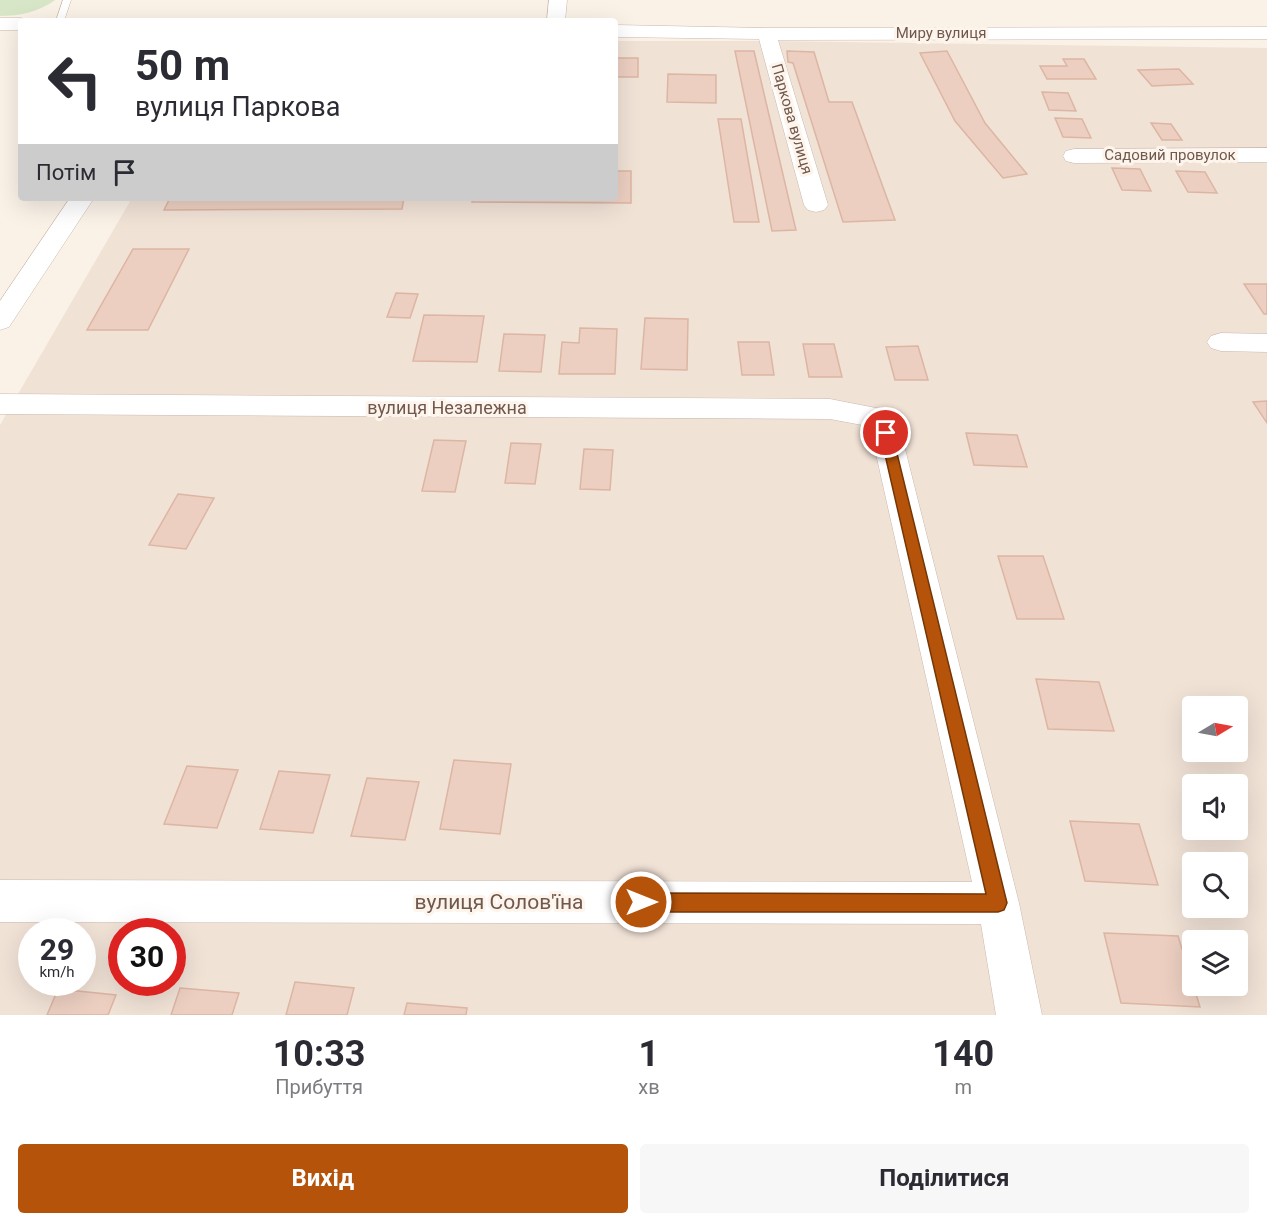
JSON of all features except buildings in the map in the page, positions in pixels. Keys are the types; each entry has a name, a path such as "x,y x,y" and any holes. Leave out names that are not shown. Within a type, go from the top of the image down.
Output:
{"street":[{"path":"556,18 558,0"},
{"path":"0,24 18,24"},
{"name":"Миру вулиця","path":"618,31 767,34 1267,33"},
{"name":"Паркова вулиця","path":"767,34 816,205"},
{"name":"Садовий провулок","path":"1074,156 1267,155"},
{"path":"0,321 80,201"},
{"path":"1221,342 1267,343"},
{"name":"вулиця Незалежна","path":"0,404 830,409 872,416 886,433 998,903"},
{"name":"вулиця Солов'їна","path":"0,901 998,903"},
{"path":"998,903 1019,1015"}],"lane":[{"path":"61,18 67,0"}],"shaded area":[{"path":"618,41 1267,48 1267,1015 0,1015 0,425 130,201 618,201"}],"green space":[{"path":"0,0 55,0 42,8 29,12 0,16"}],"route":[{"path":"641,902 998,903 886,433"}]}
